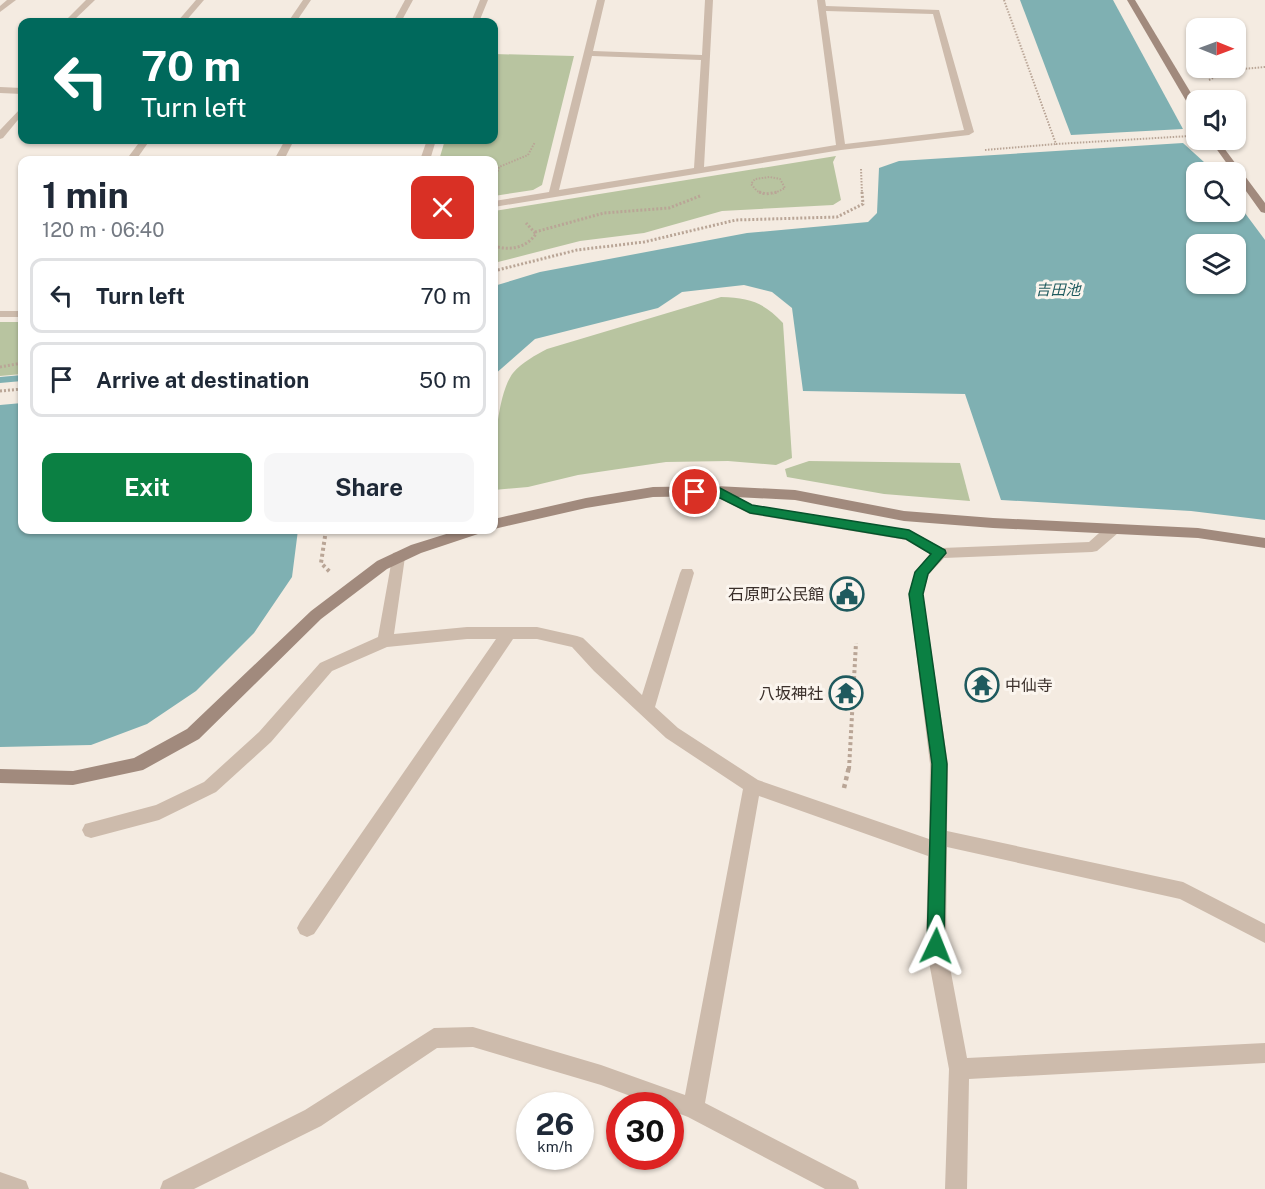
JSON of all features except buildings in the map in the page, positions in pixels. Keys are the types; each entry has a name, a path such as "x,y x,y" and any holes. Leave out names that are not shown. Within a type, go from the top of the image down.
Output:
{"street":[{"path":"0,10 12,0"},
{"path":"72,18 91,0"},
{"path":"184,18 200,0"},
{"path":"295,18 307,0"},
{"path":"399,18 409,0"},
{"path":"477,18 484,0"},
{"path":"553,195 601,0"},
{"path":"699,170 709,0"},
{"path":"1131,0 1186,92"},
{"path":"498,203 841,147 969,132 936,12 822,4 841,147"},
{"path":"588,53 706,58"},
{"path":"0,90 18,91"},
{"path":"0,136 18,115"},
{"path":"1221,150 1265,210"},
{"path":"0,314 18,314"},
{"path":"498,523 586,502 642,494 716,491 795,495 904,516 1198,533 1265,543"},
{"path":"716,491 750,509 909,535 940,553 1092,547 1113,529"},
{"path":"0,776 73,778 137,765 193,734 316,615 347,590 398,557 461,534"},
{"path":"940,553 922,572 916,594 939,764 936,946 958,1069 956,1189"},
{"path":"386,642 398,557"},
{"path":"646,709 687,573"},
{"path":"91,830 159,812 210,787 266,736 326,667 386,642 467,633 537,633 577,642 672,733 752,786 835,814 939,844 1183,891 1265,934"},
{"path":"307,928 509,633"},
{"path":"693,1108 752,786"},
{"path":"171,1189 313,1118 434,1038 473,1037 601,1075 693,1108 848,1189"},
{"path":"958,1069 1265,1053"},
{"path":"0,1183 18,1189"}],"path":[{"path":"1004,0 1056,144"},
{"path":"1209,89 1209,79 1230,70 1265,67"},
{"path":"975,151 1186,137"},
{"path":"498,170 499,167 528,155 534,142"},
{"path":"498,270 577,250 644,242 736,220 837,217 863,204 861,170 870,162"},
{"path":"744,187 752,187"},
{"path":"535,231 604,213 643,212 669,208 707,193"},
{"path":"498,247 506,249 523,246 534,239 535,231 531,226"},
{"path":"0,367 18,364"},
{"path":"0,391 18,389"},
{"path":"325,534 321,563 347,590"},
{"path":"835,814 849,772 856,643"}],"green space":[{"path":"498,54 574,56 542,185 533,190 498,195 498,156 440,156 444,144 498,144"},
{"path":"836,156 833,162 841,200 833,205 722,211 644,233 580,241 498,262 498,210"},
{"path":"721,297 755,302 769,310 783,323 792,458 776,465 728,461 666,462 578,475 528,487 498,490 498,420 507,383 521,365 547,349"},
{"path":"0,322 18,322 18,374 0,376"},
{"path":"809,461 960,463 970,501 884,494 787,477 785,469"}],"water":[{"path":"1020,0 1113,0 1183,129 1071,135"},
{"name":"吉田池","path":"1183,143 1186,150 1191,150 1204,162 1186,162 1186,222 1246,222 1246,214 1265,240 1265,520 1191,511 1001,500 965,394 803,391 792,308 772,292 744,285 682,292 658,308 535,339 498,371 498,285 540,272 747,233 868,222 877,213 879,168 899,161"},
{"path":"18,403 18,534 297,534 292,577 254,633 196,691 147,724 91,745 0,747 0,405"}],"waterway":[{"path":"0,380 18,378"}],"place":[{"name":"石原町公民館","path":"847,594"},
{"name":"中仙寺","path":"982,685"},
{"name":"八坂神社","path":"846,693"}],"route":[{"path":"695,492 716,491 750,509 909,535 940,553 922,572 916,594 939,764 936,946"}]}
